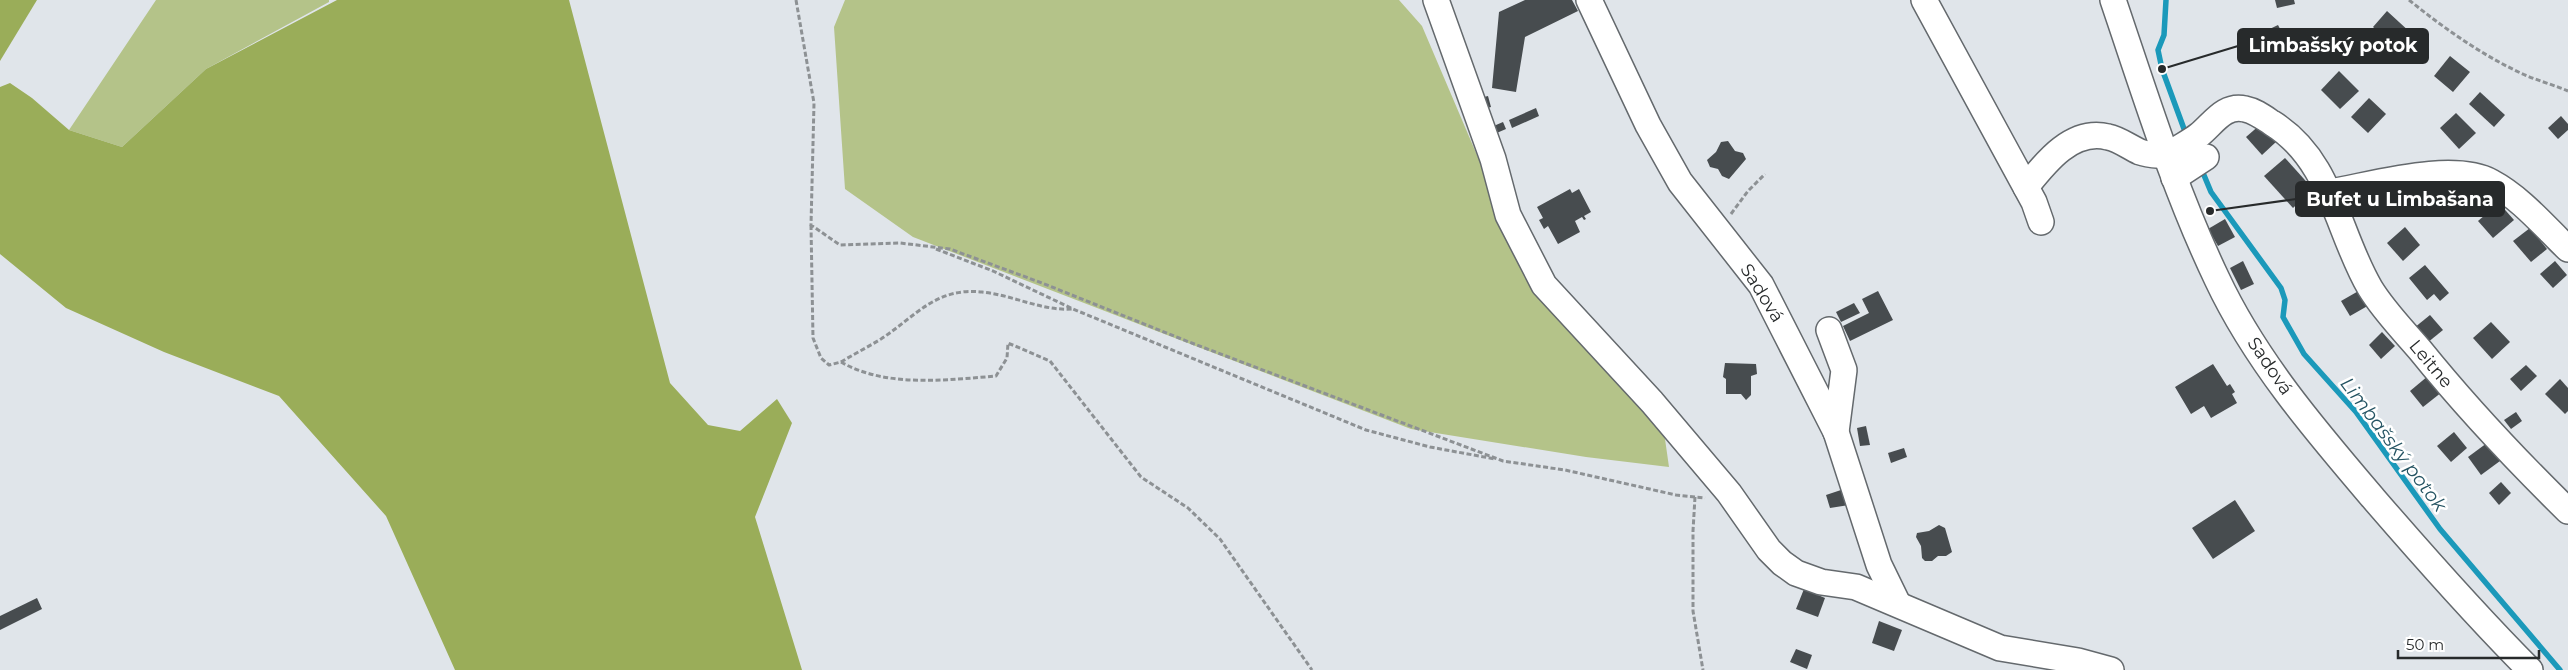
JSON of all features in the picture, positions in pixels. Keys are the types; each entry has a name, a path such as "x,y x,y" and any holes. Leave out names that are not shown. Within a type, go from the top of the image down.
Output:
{"street":[{"path":"1436,0 1447,25 1493,159 1508,215 1544,285 1652,402 1729,493 1769,550 1782,564 1796,573 1821,582 1856,587 2000,648 2078,661 2111,670"},
{"name":"Sadová","path":"1588,0 1648,125 1680,182 1762,285 1836,432 1880,565 1898,604"},
{"path":"1924,0 2026,187 2042,222"},
{"name":"Sadová","path":"2113,0 2189,157 2218,280 2281,385 2313,428 2406,536 2476,615 2530,670"},
{"name":"Leitne","path":"2189,157 2221,114 2230,109 2243,108 2255,112 2284,130 2313,162 2330,192 2355,257 2371,290 2462,401 2568,512"},
{"path":"2026,187 2051,157 2068,144 2090,135 2108,137 2142,152 2189,157"},
{"path":"2330,192 2432,175 2457,173 2477,176 2506,191 2568,250"},
{"path":"1829,330 1844,370 1836,432"}],"path":[{"path":"796,0 814,103 811,225 813,338 821,358 829,365 841,362 882,338 928,303 956,291 984,292 1055,310 1073,309"},
{"path":"2409,0 2434,20 2489,56 2526,75 2568,91"},
{"path":"1722,235 1730,215 1765,174"},
{"path":"811,225 840,245 900,244 950,249 1503,461"},
{"path":"928,247 993,271 1073,309 1366,430 1430,447 1503,461 1565,470 1676,495 1707,498 1729,493"},
{"path":"841,362 854,370 896,378 945,380 996,376 1007,358 1008,343 1050,361 1141,477 1188,508 1220,538 1312,670"},
{"path":"1695,497 1692,531 1693,611 1703,670"}],"green space":[{"path":"0,0 37,0 0,61"},
{"path":"156,0 329,0 329,2 206,69 122,147 69,130"},
{"path":"337,0 569,0 670,383 708,425 740,431 777,399 792,423 755,517 802,670 455,670 386,516 279,396 164,352 66,308 0,254 0,87 10,83 32,98 69,130 122,147 206,69"},
{"path":"845,0 1399,0 1422,26 1534,289 1662,418 1669,467 1586,457 1411,429 913,237 845,189 834,27"}],"building":[{"path":"1525,0 1572,0 1578,11 1525,37 1516,92 1492,88 1499,12"},
{"path":"2275,0 2294,0 2295,4 2277,8"},
{"path":"2387,11 2411,33 2394,52 2381,41 2385,38 2373,27"},
{"path":"2278,25 2289,46 2254,62 2249,52 2258,48 2253,37"},
{"path":"2450,56 2470,72 2453,92 2434,76"},
{"path":"2339,71 2359,91 2340,109 2321,90"},
{"path":"2480,92 2505,115 2494,127 2469,104"},
{"path":"1488,96 1491,107 1483,109 1480,98"},
{"path":"2369,98 2386,114 2368,133 2351,117"},
{"path":"1536,108 1539,116 1512,128 1509,120"},
{"path":"2456,113 2476,133 2459,149 2440,128"},
{"path":"2561,116 2568,124 2568,130 2558,139 2548,128"},
{"path":"1503,122 1506,129 1492,135 1489,128"},
{"path":"2261,124 2277,141 2262,155 2246,137"},
{"path":"1728,141 1735,151 1743,153 1746,159 1729,179 1722,176 1718,169 1710,167 1707,160 1716,152 1721,142"},
{"path":"2285,158 2313,189 2293,208 2264,176"},
{"path":"1570,189 1572,193 1579,189 1591,212 1584,216 1586,219 1584,220 1582,217 1575,221 1580,232 1558,244 1548,226 1544,229 1539,220 1543,218 1537,207"},
{"path":"2499,203 2514,220 2493,238 2478,221"},
{"path":"2225,219 2235,237 2218,246 2208,229"},
{"path":"2405,227 2420,245 2403,261 2387,243"},
{"path":"2530,228 2547,249 2531,262 2513,241"},
{"path":"2243,261 2254,284 2241,290 2230,268"},
{"path":"2555,261 2567,275 2553,288 2540,274"},
{"path":"2425,265 2449,293 2440,301 2434,294 2427,300 2409,278"},
{"path":"2362,289 2371,304 2350,316 2341,301"},
{"path":"1878,291 1893,320 1850,341 1843,326 1869,313 1862,299"},
{"path":"1854,303 1860,313 1841,322 1836,312"},
{"path":"2430,315 2443,330 2427,343 2414,328"},
{"path":"2491,322 2510,342 2492,359 2473,338"},
{"path":"2382,332 2395,346 2381,359 2369,345"},
{"path":"1725,363 1756,364 1757,374 1751,376 1751,395 1746,400 1741,394 1726,394 1726,379 1723,377"},
{"path":"2213,364 2227,386 2230,384 2235,392 2232,394 2237,403 2211,418 2204,406 2191,414 2175,387"},
{"path":"2526,365 2537,376 2521,391 2510,379"},
{"path":"2428,376 2442,392 2423,407 2410,391"},
{"path":"2560,379 2568,388 2568,411 2565,414 2545,394"},
{"path":"2516,412 2522,421 2511,429 2504,420"},
{"path":"1866,426 1870,445 1860,446 1857,428"},
{"path":"2454,432 2467,448 2451,462 2437,446"},
{"path":"2487,443 2500,461 2481,475 2468,457"},
{"path":"1904,448 1907,457 1891,463 1888,453"},
{"path":"2501,482 2511,493 2499,505 2489,493"},
{"path":"1844,489 1849,505 1830,508 1826,495"},
{"path":"2235,500 2255,531 2213,559 2192,528"},
{"path":"1939,525 1945,528 1952,552 1946,556 1938,556 1932,561 1925,561 1922,558 1921,546 1916,537 1917,533 1929,531"},
{"path":"1804,589 1825,598 1818,617 1796,609"},
{"path":"37,598 42,609 0,630 0,616"},
{"path":"1879,621 1902,630 1894,651 1872,643"},
{"path":"1796,649 1812,655 1807,669 1790,662"}],"waterway":[{"name":"Limbašský potok","path":"2166,0 2164,35 2158,50 2162,69 2187,137"},
{"name":"Limbašský potok","path":"2201,168 2211,192 2281,288 2285,300 2283,317 2304,354 2356,412 2440,529 2560,670"}],"place":[{"name":"Limbašský potok","path":"2162,69"},
{"name":"Bufet u Limbašana","path":"2210,211"}]}
